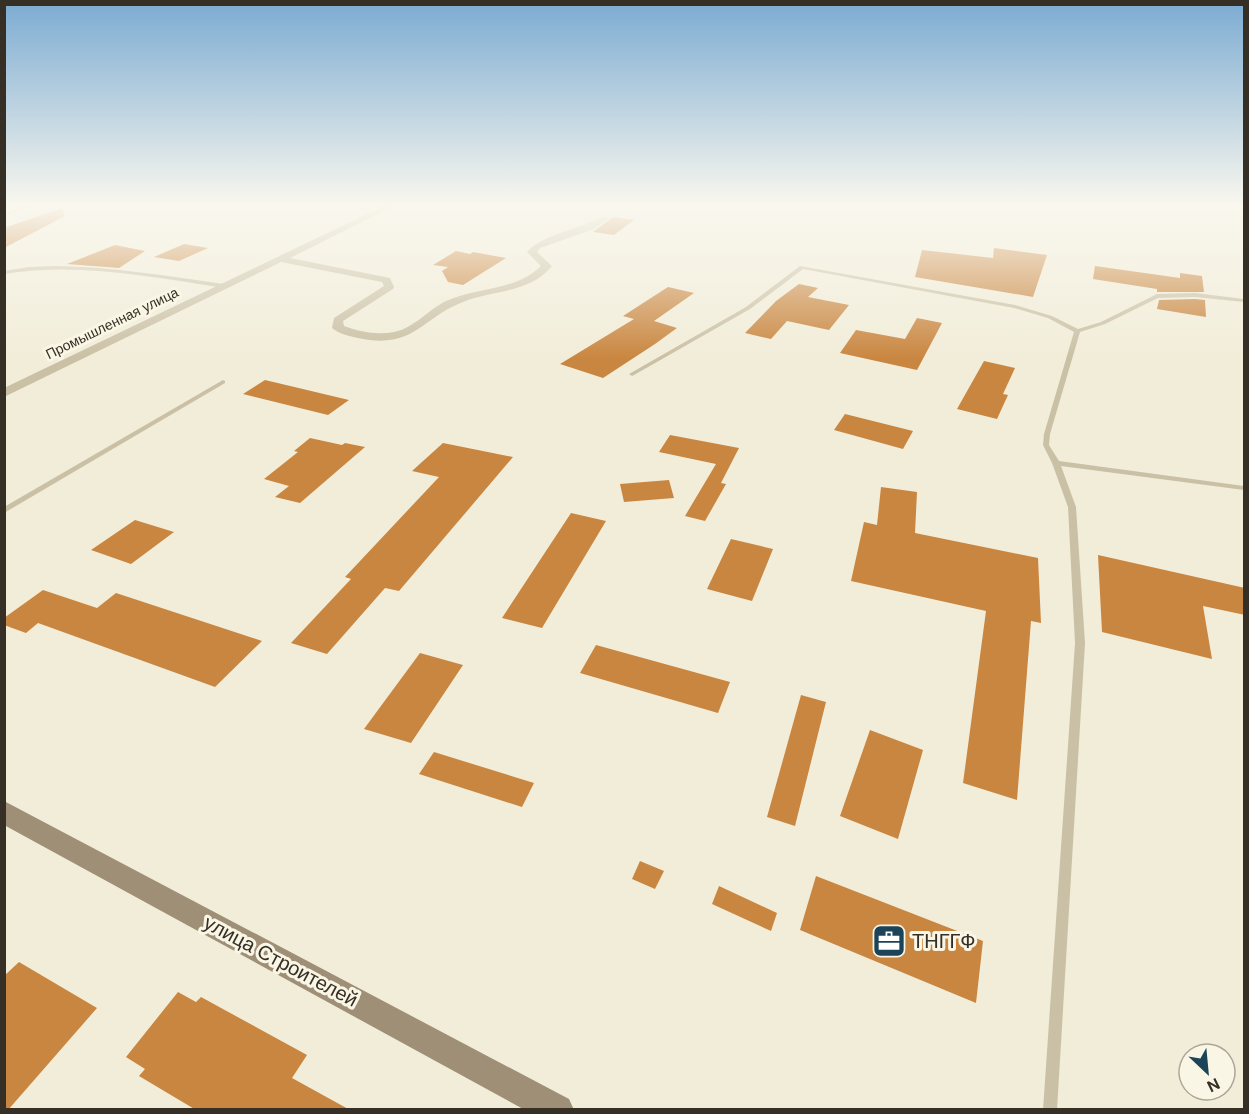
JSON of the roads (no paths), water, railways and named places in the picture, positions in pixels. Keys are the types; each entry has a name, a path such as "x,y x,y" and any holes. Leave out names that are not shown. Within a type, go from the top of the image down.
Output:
{"main road":[{"name":"улица Строителей","path":"4,812 558,1110"}],"street":[{"name":"Промышленная улица","path":"4,393 289,255"},
{"path":"279,260 364,274 386,280 389,287 338,320 338,328 359,336 398,335 422,324 449,303 521,283 542,273 547,266 535,255"}],"lane":[{"path":"633,374 748,308 802,267 1015,307 1050,317 1077,331 1103,323 1157,296 1195,295 1245,300"},
{"path":"4,273 49,268 105,271 224,286"},
{"path":"1050,1110 1080,643 1072,507 1056,462 1046,445 1047,434 1077,331"},
{"path":"4,511 223,382"},
{"path":"1056,462 1245,488"},
{"path":"1233,486 1245,494"}],"place":[{"name":"ТНГГФ","path":"889,941"}]}
